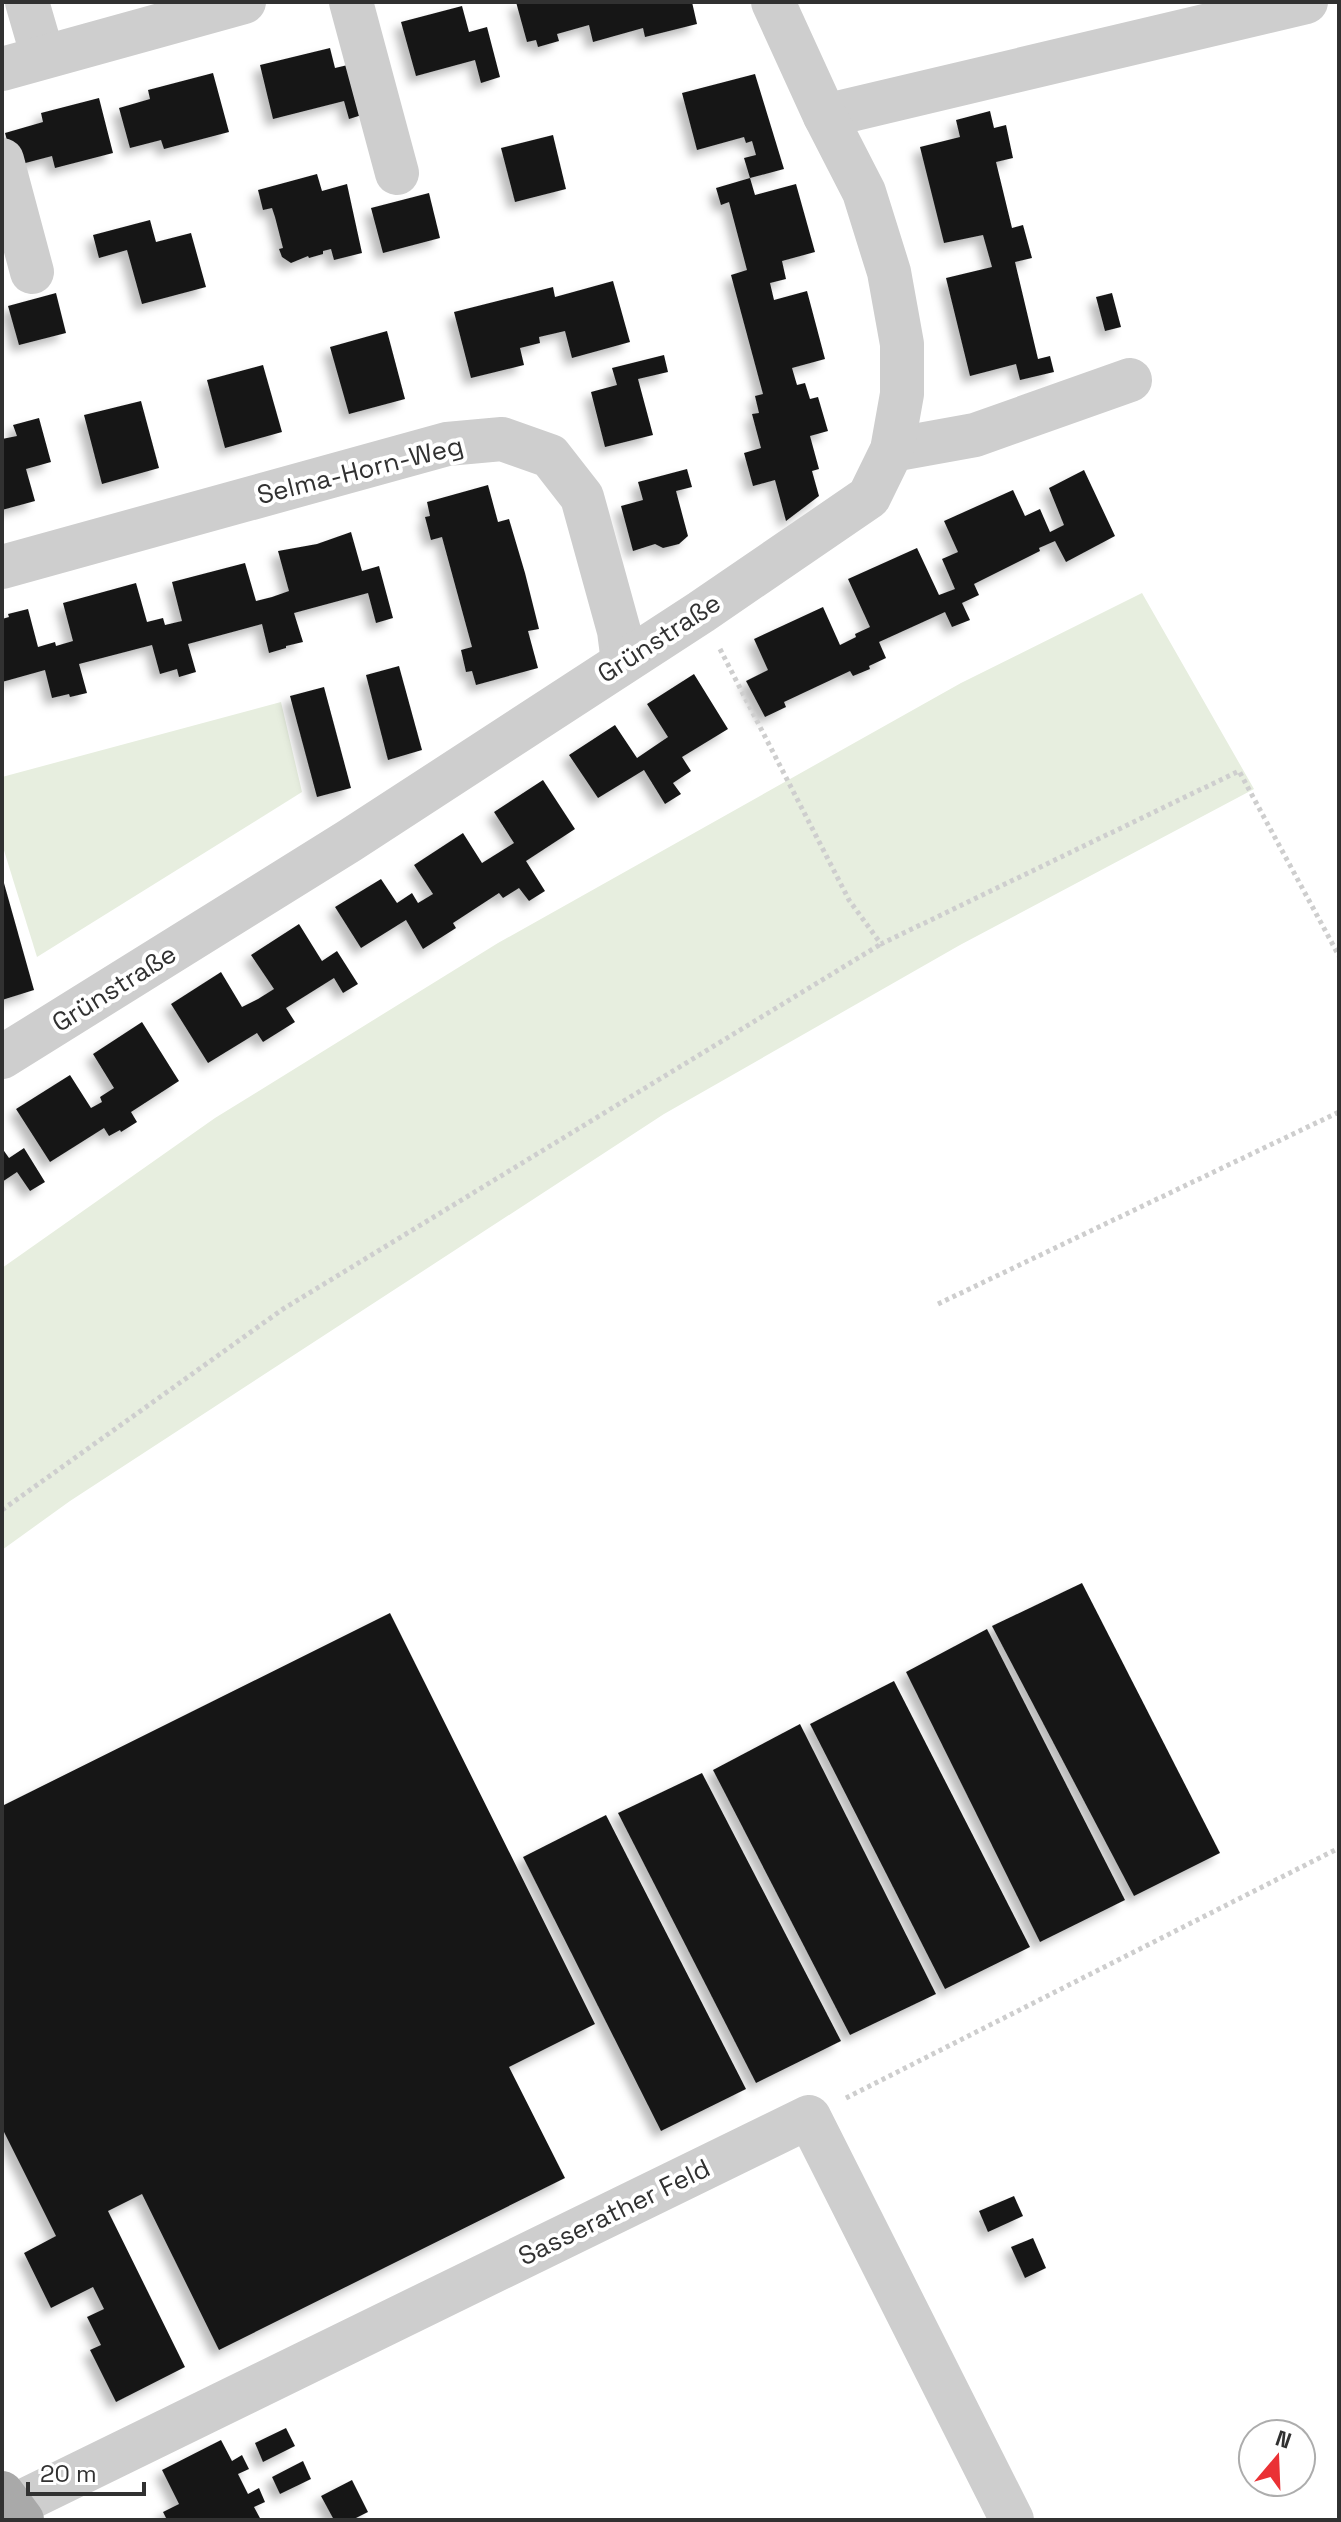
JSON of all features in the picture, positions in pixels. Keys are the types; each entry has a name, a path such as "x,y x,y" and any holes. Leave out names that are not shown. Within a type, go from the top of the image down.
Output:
{"street":[{"path":"27,2 22,63 244,2"},
{"path":"351,2 397,173"},
{"name":"Grünstraße","path":"2,1057 349,841 701,612 869,497 892,450 902,394 902,344 889,272 864,192 773,2"},
{"path":"825,116 1306,2"},
{"path":"2,160 32,272"},
{"path":"892,450 975,435 1130,380"},
{"name":"Selma-Horn-Weg","path":"2,567 447,444 502,439 550,456 582,497 619,631 623,662"},
{"path":"809,2117 1012,2520"},
{"name":"Sasserather Feld","path":"12,2506 809,2117"}],"path":[{"path":"701,612 849,900 881,944"},
{"path":"2,1510 283,1309 881,944 1239,771 1339,956"},
{"path":"938,1304 1339,1112"},
{"path":"809,2117 1339,1848"}],"green space":[{"path":"1142,593 1254,789 960,945 664,1114 70,1501 2,1550 2,1268 215,1118 498,943 961,683"},
{"path":"281,702 302,792 37,957 2,844 2,777"}],"building":[{"path":"516,2 692,2 697,24 645,37 643,28 593,42 589,25 557,34 559,41 538,47 536,40 527,42"},
{"path":"462,6 469,32 487,27 500,77 481,83 475,60 416,76 401,22"},
{"path":"330,48 335,68 352,64 365,114 349,119 344,101 273,119 260,65"},
{"path":"213,73 229,132 164,149 161,140 130,148 119,108 150,99 148,90"},
{"path":"755,74 784,169 750,178 744,158 756,155 752,141 746,143 744,137 697,150 682,93"},
{"path":"99,98 113,153 55,168 52,156 14,166 5,133 43,122 41,113"},
{"path":"990,111 994,128 1006,125 1013,158 996,162 1012,228 1023,225 1032,258 1015,262 1038,359 1050,356 1054,372 1020,380 1016,364 970,376 946,278 992,267 983,235 944,243 920,147 960,137 956,120"},
{"path":"553,135 566,189 515,202 501,148"},
{"path":"317,174 322,191 347,184 362,253 334,260 331,249 291,263 282,257 279,249 283,248 272,208 263,210 258,190"},
{"path":"750,178 755,195 796,184 815,252 782,261 786,279 770,283 774,300 807,291 825,359 792,368 797,385 805,383 810,399 818,397 828,431 810,436 819,469 812,471 819,496 786,521 775,480 753,486 744,453 761,448 752,414 759,413 755,396 763,394 731,275 747,270 729,202 721,205 716,188"},
{"path":"429,193 440,238 383,253 371,208"},
{"path":"150,220 156,242 191,233 206,287 142,304 127,250 99,258 93,235"},
{"path":"613,281 630,342 572,358 565,331 539,337 540,343 520,348 524,365 471,378 454,312 553,287 555,297"},
{"path":"56,293 66,333 19,345 8,306"},
{"path":"1112,293 1121,327 1105,331 1096,297"},
{"path":"387,331 405,399 349,414 330,347"},
{"path":"664,355 668,372 638,379 653,435 605,447 591,392 617,385 612,368"},
{"path":"263,365 282,432 225,448 207,380"},
{"path":"141,401 159,468 102,484 84,415"},
{"path":"39,418 51,462 26,469 35,501 2,510 2,439 17,436 13,425"},
{"path":"687,469 692,487 676,491 688,536 679,544 663,548 655,544 633,551 621,506 643,500 638,482"},
{"path":"1084,470 1115,536 1066,562 1055,541 1039,548 1040,551 974,584 979,595 962,603 970,620 952,627 945,612 879,642 886,658 869,666 870,669 853,676 850,671 784,702 786,707 765,717 746,681 768,670 754,639 823,607 840,645 856,637 855,634 870,627 848,579 917,548 939,595 955,589 942,559 958,552 944,521 1013,490 1025,516 1040,509 1050,532 1064,525 1049,488"},
{"path":"488,485 498,522 509,519 525,573 539,629 528,631 538,668 476,685 472,671 466,672 461,650 472,647 442,537 431,540 425,517 430,516 427,502"},
{"path":"351,532 362,571 379,566 393,618 376,623 368,593 294,613 303,642 269,653 262,624 188,644 196,672 179,677 177,669 160,674 152,645 79,664 87,693 52,698 45,670 2,682 2,619 9,617 8,614 28,609 38,647 55,642 56,646 73,641 63,603 136,583 147,622 163,618 165,625 182,621 172,582 245,563 256,601 272,597 289,591 278,551 317,544"},
{"path":"399,666 422,750 388,760 366,675"},
{"path":"694,674 728,729 682,757 691,771 673,783 681,794 665,804 644,770 598,798 569,755 615,725 637,758 668,737 647,704"},
{"path":"324,687 351,788 317,797 290,696"},
{"path":"543,780 575,829 526,861 545,891 529,901 519,888 503,898 499,893 453,923 456,928 423,949 406,920 361,948 335,907 381,879 397,903 412,893 418,903 433,894 414,865 463,833 482,863 514,843 494,812"},
{"path":"2,876 34,990 2,1000"},
{"path":"299,924 322,961 337,951 358,984 343,993 334,978 286,1008 295,1022 263,1042 257,1033 208,1063 171,1004 221,972 242,1007 274,989 251,955"},
{"path":"142,1022 179,1081 131,1112 137,1122 109,1136 104,1128 50,1162 16,1109 70,1075 91,1108 102,1102 100,1097 114,1088 93,1054"},
{"path":"2,1148 9,1158 24,1148 45,1182 30,1191 17,1172 2,1182"},
{"path":"1082,1583 1220,1853 1134,1896 992,1626"},
{"path":"390,1613 595,2024 509,2067 565,2178 219,2350 142,2194 108,2211 185,2367 116,2402 90,2350 101,2345 87,2317 104,2309 93,2287 51,2308 24,2253 56,2236 2,2128 2,1806"},
{"path":"987,1629 1125,1900 1040,1942 906,1672"},
{"path":"894,1681 1030,1947 945,1989 810,1724"},
{"path":"800,1724 936,1994 850,2035 713,1770"},
{"path":"702,1773 841,2041 756,2083 618,1813"},
{"path":"606,1815 746,2089 661,2131 523,1857"},
{"path":"1014,2196 1023,2216 988,2232 979,2211"},
{"path":"1033,2238 1046,2268 1025,2278 1011,2247"},
{"path":"286,2428 295,2446 263,2462 255,2443"},
{"path":"221,2440 232,2461 242,2455 249,2469 238,2474 248,2494 259,2488 265,2502 254,2507 261,2520 167,2520 163,2512 179,2504 162,2470"},
{"path":"303,2461 311,2479 280,2494 272,2477"},
{"path":"352,2480 368,2512 352,2520 334,2520 321,2496"}]}
